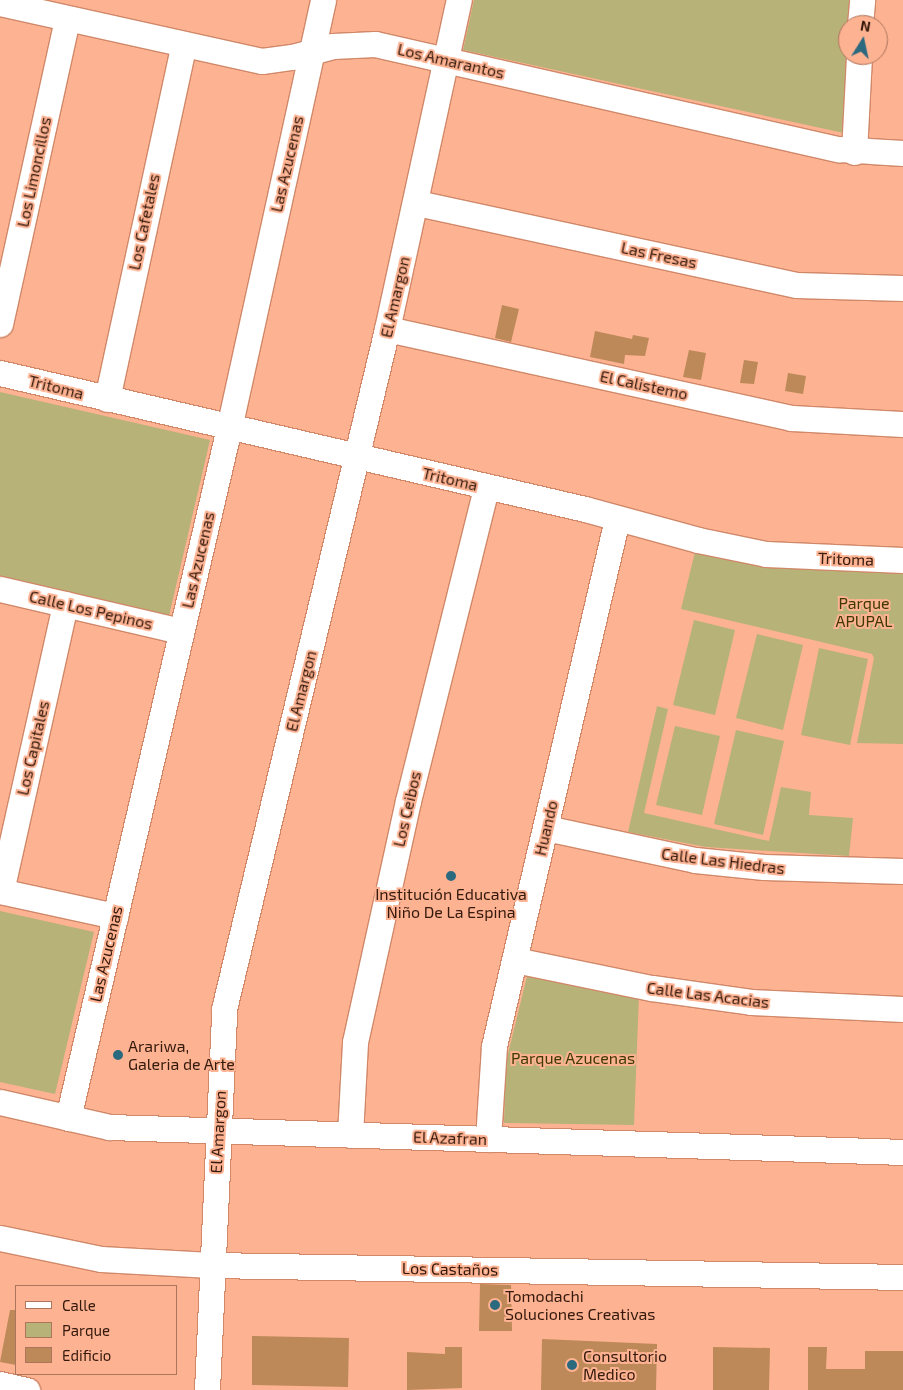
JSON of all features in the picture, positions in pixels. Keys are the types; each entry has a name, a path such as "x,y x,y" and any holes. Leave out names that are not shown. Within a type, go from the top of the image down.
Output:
{"street":[{"name":"Las Azucenas","path":"68,1118 229,428 323,0"},
{"name":"El Amargon","path":"207,1390 211,1265 224,1009 388,329 459,0"},
{"path":"861,15 862,0"},
{"name":"Los Amarantos","path":"0,3 182,46 262,61 312,50 363,43 446,59 854,152 903,153"},
{"name":"Los Limoncillos","path":"0,324 67,19"},
{"name":"Los Cafetales","path":"107,399 182,46"},
{"path":"854,152 858,65"},
{"name":"Las Fresas","path":"416,203 796,285 903,288"},
{"name":"El Calistemo","path":"388,329 791,418 903,424"},
{"name":"Tritoma","path":"0,373 766,554 903,560"},
{"name":"Los Ceibos","path":"350,1135 355,1042 408,800 486,488"},
{"name":"Huando","path":"488,1139 494,1046 617,519"},
{"name":"Calle Los Pepinos","path":"0,589 181,631"},
{"name":"Los Capitales","path":"1,891 65,604"},
{"name":"Calle Las Hiedras","path":"546,828 695,860 764,867 903,871"},
{"path":"1,891 115,916"},
{"name":"Calle Las Acacias","path":"515,960 652,988 751,1002 903,1009"},
{"name":"El Azafran","path":"0,1102 109,1128 219,1133 350,1135 903,1152"},
{"name":"Los Castaños","path":"0,1238 101,1259 211,1265 903,1277"},
{"path":"0,1384 27,1390"}],"green space":[{"path":"474,0 859,0 852,15 838,15 838,65 850,65 853,135 463,50"},
{"path":"0,392 210,440 169,616 0,577"},
{"name":"Parque APUPAL","path":"696,548 768,567 903,573 903,744 857,743 874,658 872,654 681,609"},
{"path":"694,620 735,630 715,715 673,705"},
{"path":"757,634 803,645 783,730 736,718"},
{"path":"819,648 868,659 850,745 801,735"},
{"path":"657,706 668,709 644,813 769,841 781,787 811,792 809,815 853,818 849,856 706,847 628,832"},
{"path":"675,726 720,736 702,815 656,805"},
{"path":"736,730 784,741 763,835 714,824"},
{"path":"0,911 94,932 55,1094 0,1082"},
{"name":"Parque Azucenas","path":"529,968 639,995 634,1125 504,1123 506,1062"}],"building":[{"path":"502,305 519,309 511,342 495,338"},
{"path":"595,331 632,339 633,335 649,338 645,356 625,355 624,364 590,357"},
{"path":"689,350 706,353 701,380 683,377"},
{"path":"744,360 758,362 754,384 740,383"},
{"path":"788,373 806,376 803,394 785,391"},
{"name":"Tomodachi Soluciones Creativas","path":"480,1284 511,1285 512,1331 479,1331"},
{"path":"10,1310 15,1310 15,1365 0,1362"},
{"path":"252,1336 349,1338 348,1387 252,1385"},
{"path":"542,1339 657,1344 656,1390 541,1390"},
{"path":"445,1347 462,1347 462,1388 407,1390 407,1352 445,1354"},
{"path":"713,1347 770,1348 769,1390 713,1390"},
{"path":"808,1347 827,1347 826,1369 865,1369 865,1351 903,1351 903,1390 808,1390"}],"place":[{"name":"Institución Educativa Niño De La Espina","path":"451,876"},
{"name":"Arariwa, Galeria de Arte","path":"118,1055"},
{"name":"Tomodachi Soluciones Creativas","path":"495,1305"},
{"name":"Consultorio Medico","path":"572,1365"}]}
